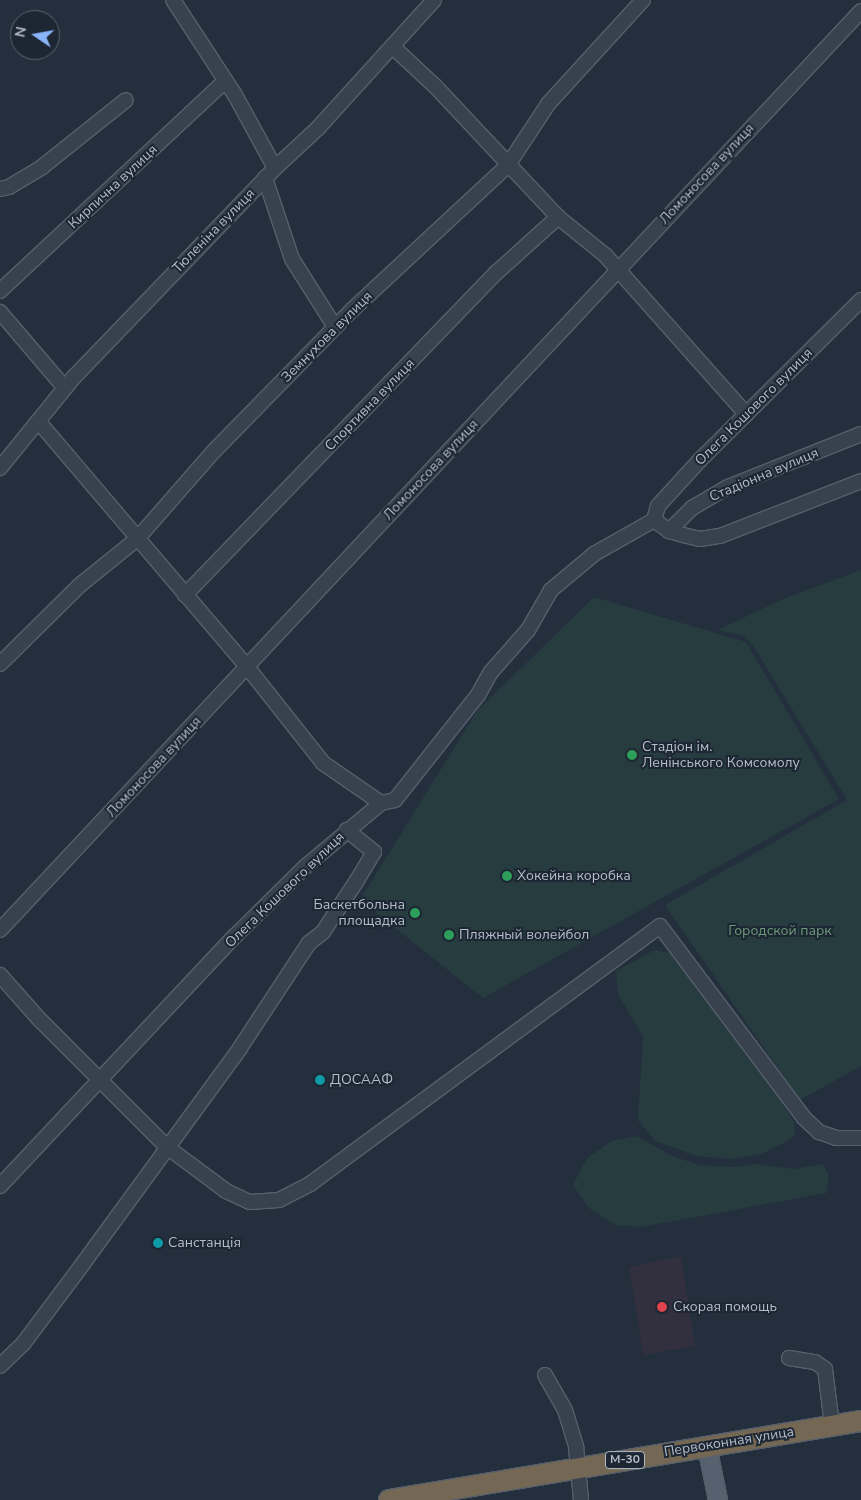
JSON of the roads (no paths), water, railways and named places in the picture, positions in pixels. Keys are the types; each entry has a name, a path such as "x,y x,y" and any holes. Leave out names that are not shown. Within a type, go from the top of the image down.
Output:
{"highway":[{"name":"Первоконная улица","path":"389,1500 861,1421"}],"main road":[{"path":"707,1446 718,1500"}],"street":[{"path":"173,0 225,81 270,173 292,259 335,328"},
{"name":"Тюленіна вулиця","path":"0,468 65,388 270,173 318,128 362,76 392,47 434,0"},
{"name":"Земнухова вулиця","path":"0,664 80,585 137,539 215,450 335,328 508,166 548,104 643,0"},
{"name":"Ломоносова вулиця","path":"0,930 248,668 616,270 861,11"},
{"path":"392,47 434,86 558,217 604,255 746,414"},
{"name":"Кирпична вулиця","path":"0,291 225,81"},
{"path":"0,189 9,187 42,166 126,100"},
{"name":"Спортивна вулиця","path":"185,595 496,273 558,217"},
{"name":"Олега Кошового вулиця","path":"0,1186 102,1080 242,929 347,830 381,803 395,800 478,696 491,672 528,630 551,590 594,554 654,520 658,506 746,414 861,300"},
{"path":"0,312 65,388"},
{"path":"38,421 248,668 323,763 381,803"},
{"name":"Стадіонна вулиця","path":"669,531 692,508 728,487 861,434"},
{"path":"654,520 669,531 700,539 720,536 861,481"},
{"path":"0,1366 23,1344 240,1048 309,943 322,932 374,852 347,830"},
{"path":"0,975 39,1019 167,1147 226,1190 250,1202 279,1200 310,1184 660,926 804,1118 819,1132 836,1138 861,1138"},
{"path":"790,1358 815,1362 825,1369 832,1425"},
{"path":"545,1375 565,1410 576,1447 581,1500"}],"place":[{"name":"Стадіон ім. Ленінського Комсомолу","path":"632,755"},
{"name":"Хокейна коробка","path":"507,876"},
{"name":"Баскетбольна площадка","path":"415,913"},
{"name":"Пляжный волейбол","path":"449,935"},
{"name":"ДОСААФ","path":"320,1080"},
{"name":"Санстанція","path":"158,1243"},
{"name":"Скорая помощь","path":"662,1307"}],"park label":[{"name":"Городской парк","path":"780,931"}]}
